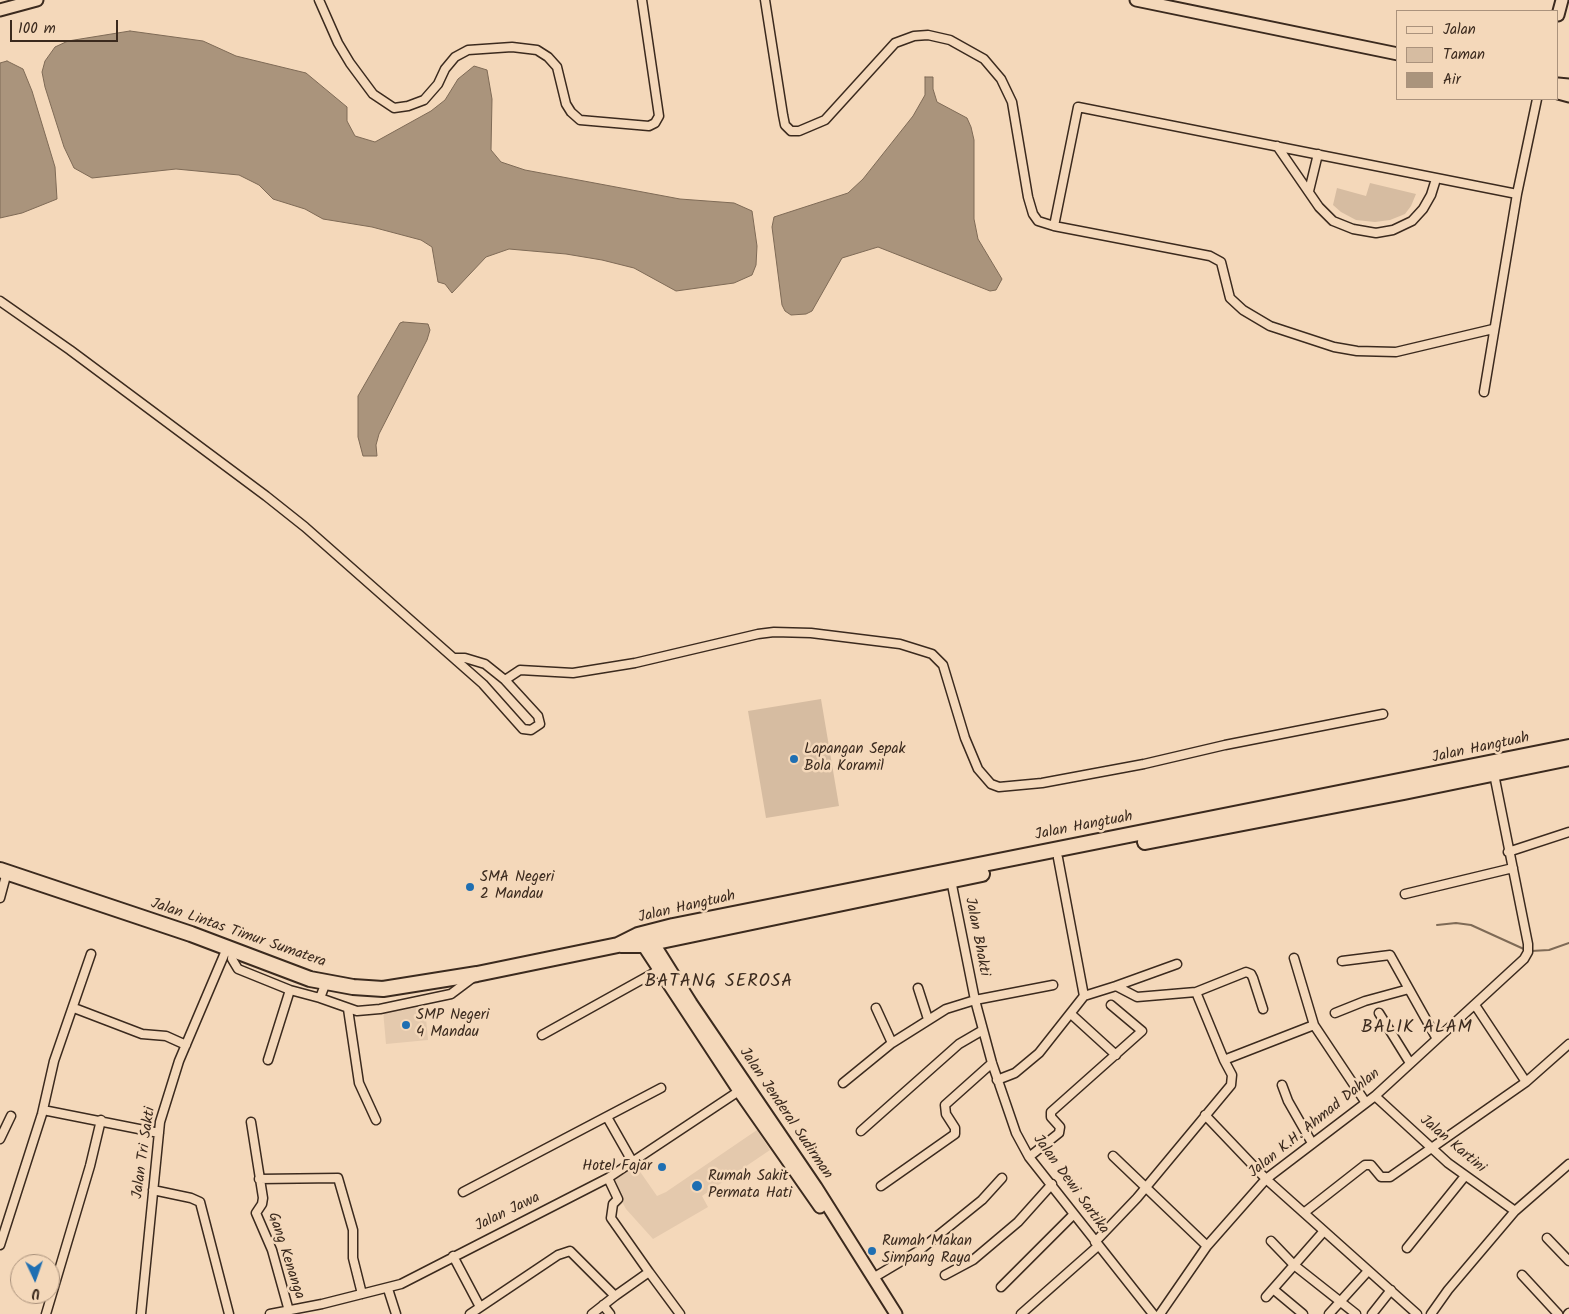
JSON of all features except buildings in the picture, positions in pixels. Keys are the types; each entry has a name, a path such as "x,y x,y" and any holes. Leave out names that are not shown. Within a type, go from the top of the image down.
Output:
{"highway":[{"name":"Jalan Hangtuah","path":"862,893 951,880 1427,782 1569,747"},
{"name":"Jalan Hangtuah","path":"618,944 862,893 1427,782 1494,774 1569,758"},
{"name":"Jalan Lintas Timur Sumatera","path":"3,871 230,949 310,979 383,990 477,974 618,944"}],"street":[{"path":"0,10 37,0"},
{"path":"319,0 338,43 350,63 373,94 394,108 408,106 424,100 438,84 445,69 455,57 468,50 512,47 537,50 548,57 557,67 566,104 571,112 580,120 649,126 655,123 659,116 642,0"},
{"path":"765,0 781,105 786,125 790,130 799,131 825,120 895,43 914,36 928,35 950,40 984,59 1002,79 1012,102 1028,197 1033,214 1038,221 1054,226 1210,256 1221,262 1230,298 1242,310 1270,326 1334,347 1357,351 1396,352 1493,329"},
{"path":"1136,0 1396,54"},
{"path":"1484,392 1517,194 1537,100"},
{"path":"1054,226 1078,107 1517,194"},
{"path":"1277,146 1310,191 1319,207 1333,221 1353,229 1376,233 1393,230 1412,221 1423,209 1431,195 1436,179"},
{"path":"1310,191 1318,154"},
{"path":"0,301 70,350 266,496 356,571 483,684 523,729 536,728 540,720 538,716 505,680 485,664 465,658 454,658"},
{"path":"505,680 520,670 551,673 581,672 635,663 758,634 774,632 811,633 900,644 932,654 943,665 965,738 978,769 990,784 1000,787 1042,783 1134,766 1225,744 1383,714"},
{"name":"Jalan K.H. Ahmad Dahlan","path":"1160,1314 1207,1246 1266,1179 1312,1142 1352,1116 1524,959 1528,948 1494,774"},
{"path":"1508,852 1569,832"},
{"path":"1058,858 1084,996"},
{"path":"1405,894 1513,868"},
{"path":"0,898 3,871"},
{"name":"Jalan Bhakti","path":"951,880 974,1000"},
{"name":"Jalan Jenderal Sudirman","path":"645,939 659,970 816,1187 896,1314"},
{"name":"Jalan Jenderal Sudirman","path":"645,939 723,1057 738,1091 834,1227 888,1314"},
{"path":"230,949 232,959 238,969 290,990 357,1011 380,1009 451,994 462,988 477,974"},
{"name":"Jalan Tri Sakti","path":"141,1314 159,1133 170,1087 186,1045 230,949"},
{"path":"0,1245 42,1110 54,1061 74,1008 91,954"},
{"path":"1342,961 1390,955 1437,1040"},
{"path":"1294,958 1314,1025 1366,1103"},
{"path":"997,1080 1015,1073 1039,1053 1084,996 1177,964"},
{"path":"542,1035 659,970"},
{"path":"1116,986 1137,997 1196,992 1246,972 1253,978 1264,1009"},
{"path":"320,998 326,982"},
{"path":"843,1083 892,1043 946,1009 974,1000 1053,985"},
{"path":"918,988 928,1019"},
{"path":"1335,1013 1365,1000 1409,989"},
{"path":"268,1060 290,990"},
{"path":"1021,1314 1096,1244 1232,1083 1232,1075 1196,992"},
{"name":"Jalan Dewi Sartika","path":"974,1000 997,1080 1016,1132 1029,1157 1153,1314"},
{"path":"1029,1157 1059,1133 1060,1127 1050,1116 1051,1112 1116,1055 1142,1029 1111,1005"},
{"path":"1475,1005 1526,1082"},
{"path":"74,1008 142,1034 166,1036 186,1045"},
{"path":"876,1008 892,1043"},
{"path":"348,1009 359,1083 376,1120"},
{"path":"1379,1013 1410,1063"},
{"path":"1071,1014 1116,1055"},
{"path":"1224,1060 1314,1025"},
{"path":"861,1130 959,1044 983,1030"},
{"path":"1305,1212 1365,1165 1371,1165 1381,1176 1390,1177 1526,1082 1569,1044"},
{"path":"882,1186 954,1134 955,1128 946,1114 945,1105 992,1063"},
{"path":"1282,1085 1288,1101 1312,1142"},
{"path":"463,1192 661,1088"},
{"name":"Jalan Jawa","path":"270,1314 388,1289 401,1284 608,1178 738,1091"},
{"name":"Jalan Kartini","path":"1375,1096 1432,1149 1465,1176 1514,1211"},
{"path":"42,1110 101,1120 159,1133"},
{"path":"1205,1115 1266,1179 1418,1314"},
{"path":"0,1139 11,1116"},
{"path":"607,1117 632,1161"},
{"path":"46,1314 90,1166 101,1120"},
{"name":"Gang Kenanga","path":"251,1122 263,1203 256,1213 272,1250 289,1311"},
{"path":"1113,1156 1207,1246"},
{"path":"1432,1314 1448,1290 1514,1211 1569,1164"},
{"path":"1407,1248 1465,1176"},
{"path":"259,1179 338,1178 353,1230 355,1240 353,1258 362,1294"},
{"path":"608,1178 618,1199 613,1204 611,1218 680,1314"},
{"path":"873,1278 920,1250 982,1200 1002,1178"},
{"path":"945,1274 974,1260 1018,1222 1052,1184"},
{"path":"153,1190 191,1198 200,1202 229,1314"},
{"path":"1001,1287 1074,1214"},
{"path":"1266,1297 1324,1231"},
{"path":"1547,1238 1569,1261"},
{"path":"1271,1241 1294,1265 1356,1314"},
{"path":"470,1314 568,1250 573,1252 615,1296"},
{"path":"453,1256 480,1307"},
{"path":"1329,1314 1368,1271"},
{"path":"592,1314 649,1272"},
{"path":"1522,1275 1558,1314"},
{"path":"388,1289 396,1314"},
{"path":"1273,1289 1303,1314"},
{"path":"1372,1314 1391,1290"},
{"path":"322,1304 323,1314"},
{"path":"603,1305 610,1314"}],"shaded area":[{"name":"SMP Negeri 4 Mandau","path":"425,1007 428,1040 386,1044 383,1010"},
{"name":"Rumah Sakit Permata Hati","path":"757,1130 770,1150 702,1196 708,1207 653,1239 626,1209 610,1179 634,1163 657,1196 666,1192"}],"green space":[{"path":"1370,183 1416,194 1405,214 1390,220 1375,222 1356,220 1333,205 1337,188 1366,196"},
{"name":"Lapangan Sepak Bola Koramil","path":"821,699 839,806 766,818 748,711"}],"water":[{"path":"130,31 203,41 236,56 306,73 347,107 347,121 355,136 375,142 431,111 445,100 458,79 474,66 487,70 492,99 491,150 501,162 525,170 680,199 734,203 752,211 757,246 756,265 752,275 734,283 676,291 634,268 566,254 509,249 486,257 452,293 445,284 438,282 432,247 421,240 372,227 323,219 305,209 273,199 259,185 239,175 176,169 92,178 74,168 64,147 42,72 45,61 55,47 68,41"},
{"path":"7,61 23,69 32,91 55,167 57,199 22,213 0,218 0,63"},
{"path":"925,77 933,77 933,89 937,102 967,118 971,127 974,140 974,219 978,239 1002,279 996,290 990,291 878,247 842,258 812,311 806,314 791,315 785,311 782,305 772,227 774,217 848,193 863,179 913,116 925,95"},
{"path":"400,323 428,324 430,330 427,340 379,434 376,445 377,456 363,456 358,437 358,396"}],"waterway":[{"path":"1437,925 1456,923 1471,925 1526,950"},
{"path":"1531,951 1549,950 1569,943"}],"place":[{"name":"Lapangan Sepak Bola Koramil","path":"794,759"},
{"name":"SMA Negeri 2 Mandau","path":"470,887"},
{"name":"SMP Negeri 4 Mandau","path":"406,1025"},
{"name":"Hotel Fajar","path":"662,1167"},
{"name":"Rumah Sakit Permata Hati","path":"697,1186"},
{"name":"Rumah Makan Simpang Raya","path":"872,1251"}],"district":[{"name":"BATANG SEROSA","path":"719,983"},
{"name":"BALIK ALAM","path":"1417,1029"}]}
